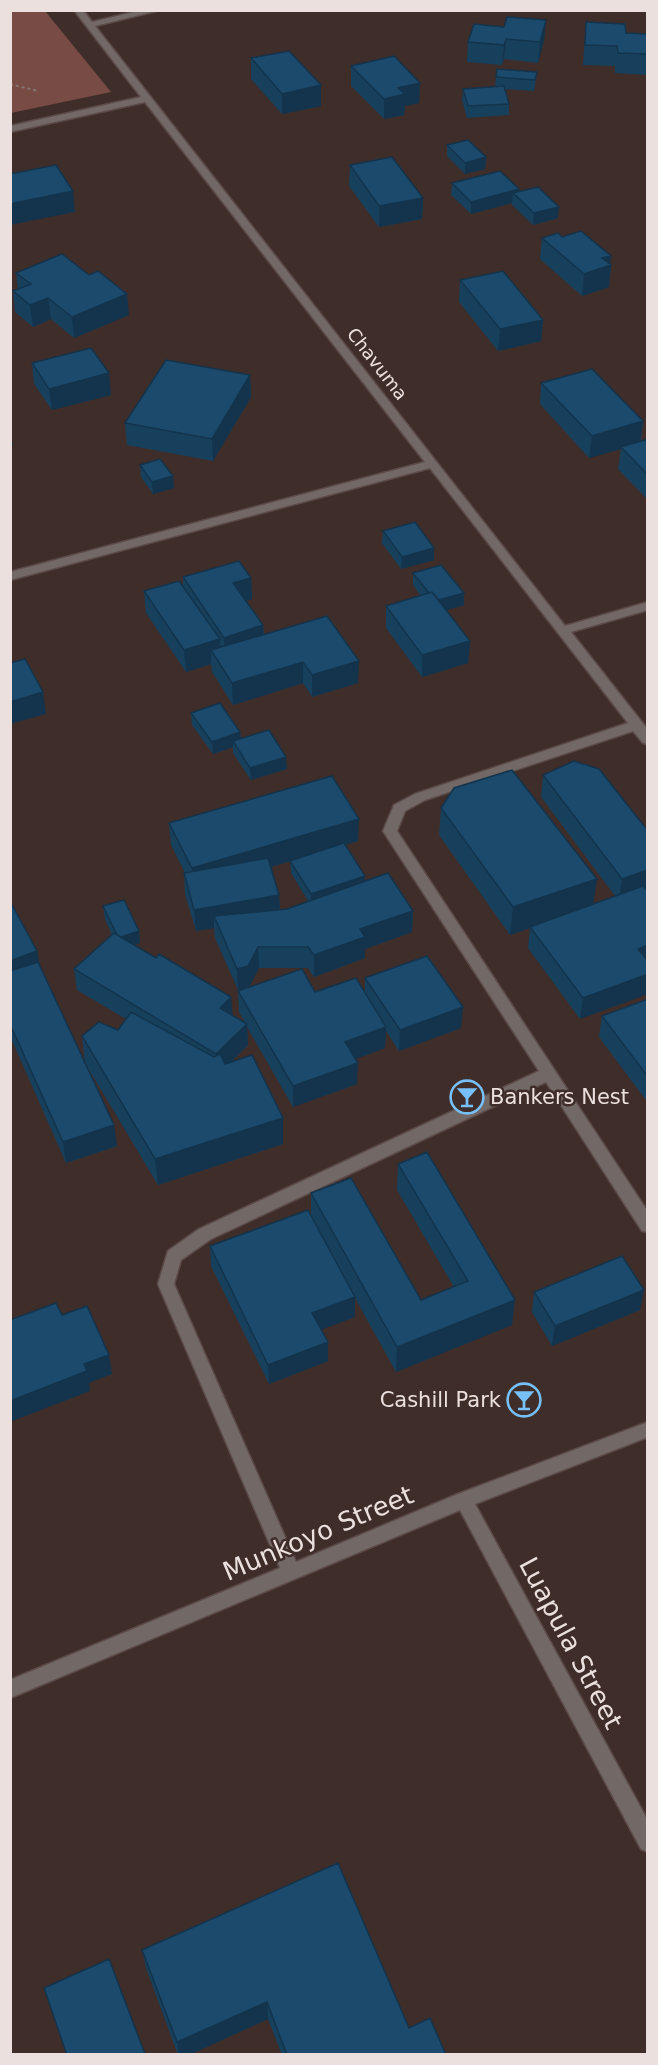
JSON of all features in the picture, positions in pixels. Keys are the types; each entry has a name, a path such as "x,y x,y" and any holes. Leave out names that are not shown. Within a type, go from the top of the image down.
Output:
{"street":[{"name":"Chavuma","path":"78,10 561,632 648,740"},
{"path":"89,25 156,10"},
{"path":"10,129 147,99"},
{"path":"10,576 432,464"},
{"path":"561,632 648,606"},
{"path":"636,725 420,797 399,808 390,831 648,1226"},
{"path":"291,1572 166,1284 174,1256 205,1234 548,1074"},
{"name":"Munkoyo Street","path":"10,1689 464,1500 648,1429"},
{"name":"Luapula Street","path":"464,1500 648,1842"}],"shaded area":[{"path":"11,10 45,11 111,92 11,113"}],"building":[{"path":"507,17 546,20 540,42 506,39 504,45 468,42 474,24 504,27"},
{"path":"586,22 625,24 626,33 648,34 648,54 618,53 617,46 585,45"},
{"path":"289,51 321,85 282,94 251,58"},
{"path":"394,56 420,83 398,88 405,94 384,99 351,66"},
{"path":"497,69 537,72 535,80 496,77"},
{"path":"504,86 509,104 468,106 463,89"},
{"path":"468,140 486,157 465,163 447,145"},
{"path":"392,157 423,198 379,206 350,165"},
{"path":"56,165 73,191 10,204 10,174"},
{"path":"500,171 519,189 471,202 452,183"},
{"path":"538,187 559,207 534,213 513,193"},
{"path":"581,231 611,256 602,258 611,265 584,274 542,238 558,233 562,237"},
{"path":"62,254 89,275 98,271 127,294 72,317 48,298 30,305 13,291 31,284 16,273"},
{"path":"503,271 543,320 500,329 460,280"},
{"path":"91,348 109,373 49,389 32,363"},
{"path":"166,360 250,375 212,439 125,423"},
{"path":"592,369 643,421 592,436 541,383"},
{"path":"648,439 648,475 621,447"},
{"path":"160,459 173,476 152,482 140,465"},
{"path":"415,522 434,548 402,557 383,531"},
{"path":"239,561 251,578 233,583 263,625 224,638 183,577"},
{"path":"441,565 464,593 439,600 432,592 429,593 413,573"},
{"path":"179,581 220,639 184,650 144,591"},
{"path":"432,592 470,641 422,655 386,606"},
{"path":"327,616 359,661 312,675 303,662 232,683 211,650"},
{"path":"25,659 43,692 10,702 10,663"},
{"path":"220,703 240,732 212,742 191,713"},
{"path":"269,730 286,757 250,768 233,741"},
{"path":"574,761 599,769 648,831 648,870 622,879 543,775"},
{"path":"512,770 597,879 513,907 441,808 454,788"},
{"path":"332,776 359,819 192,868 169,823"},
{"path":"344,843 365,876 311,894 290,861"},
{"path":"268,858 279,895 194,910 184,873"},
{"path":"388,873 413,911 360,929 365,937 314,955 308,947 258,947 248,966 237,969 214,916 287,909"},
{"path":"643,886 648,892 648,945 638,949 648,961 648,974 583,998 530,927"},
{"path":"124,900 139,931 121,937 117,935 103,906"},
{"path":"10,901 37,951 10,961"},
{"path":"114,933 156,958 159,954 231,997 220,1008 247,1024 216,1054 74,969"},
{"path":"427,956 463,1007 400,1030 365,978"},
{"path":"38,962 114,1125 63,1142 10,1024 10,971"},
{"path":"302,969 315,992 356,978 386,1027 345,1042 358,1063 293,1086 238,991"},
{"path":"648,999 648,1077 602,1016"},
{"path":"131,1012 214,1057 220,1054 225,1064 252,1055 283,1118 155,1159 82,1036 99,1022 118,1030"},
{"path":"427,1152 515,1300 397,1347 311,1193 351,1178 421,1300 468,1281 398,1164"},
{"path":"308,1210 355,1297 312,1313 328,1342 268,1365 210,1246"},
{"path":"622,1256 644,1290 555,1326 534,1292"},
{"path":"56,1303 62,1315 87,1306 109,1355 84,1364 87,1371 10,1401 10,1320"},
{"path":"338,1863 409,2028 430,2018 446,2055 287,2055 267,2002 177,2042 142,1950"},
{"path":"109,1959 145,2054 67,2055 44,1988"}],"place":[{"name":"Bankers Nest","path":"467,1097"},
{"name":"Cashill Park","path":"524,1400"}]}
